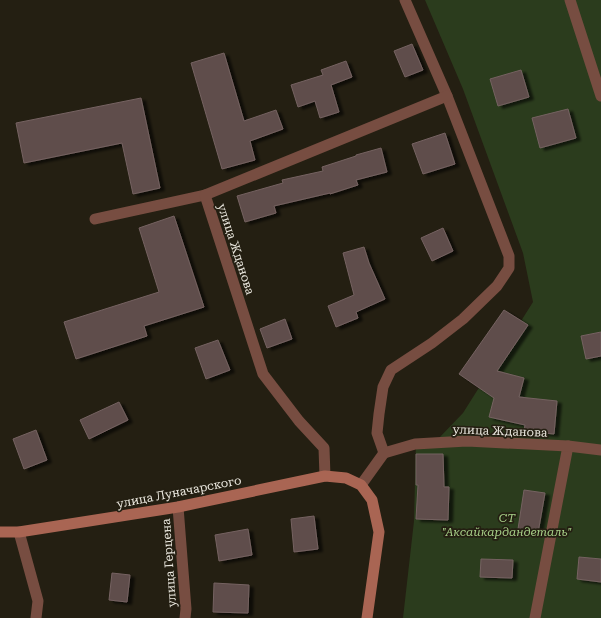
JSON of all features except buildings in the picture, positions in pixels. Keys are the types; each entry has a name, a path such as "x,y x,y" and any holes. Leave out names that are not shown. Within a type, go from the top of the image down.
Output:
{"main road":[{"name":"улица Луначарского","path":"0,532 19,532 178,507 325,476 346,478 361,485"},
{"path":"361,485 372,500 379,532 367,618"}],"street":[{"path":"361,485 384,453 377,433 383,388 391,370 432,343 463,319 496,286 509,268 509,256 448,96 405,0"},
{"path":"570,0 601,96"},
{"name":"улица Жданова","path":"325,476 324,448 299,421 263,374 205,195 448,96"},
{"path":"95,219 205,195"},
{"name":"улица Жданова","path":"384,453 415,444 467,441 568,446 601,450"},
{"path":"535,618 568,446"},
{"name":"улица Герцена","path":"178,507 186,618"},
{"path":"19,532 38,601 36,618"}],"green space":[{"name":"СТ \"Аксайкардандеталь\"","path":"425,0 601,0 601,618 403,618 414,521 416,440 439,438 463,413 533,302 523,253 463,89"}]}
